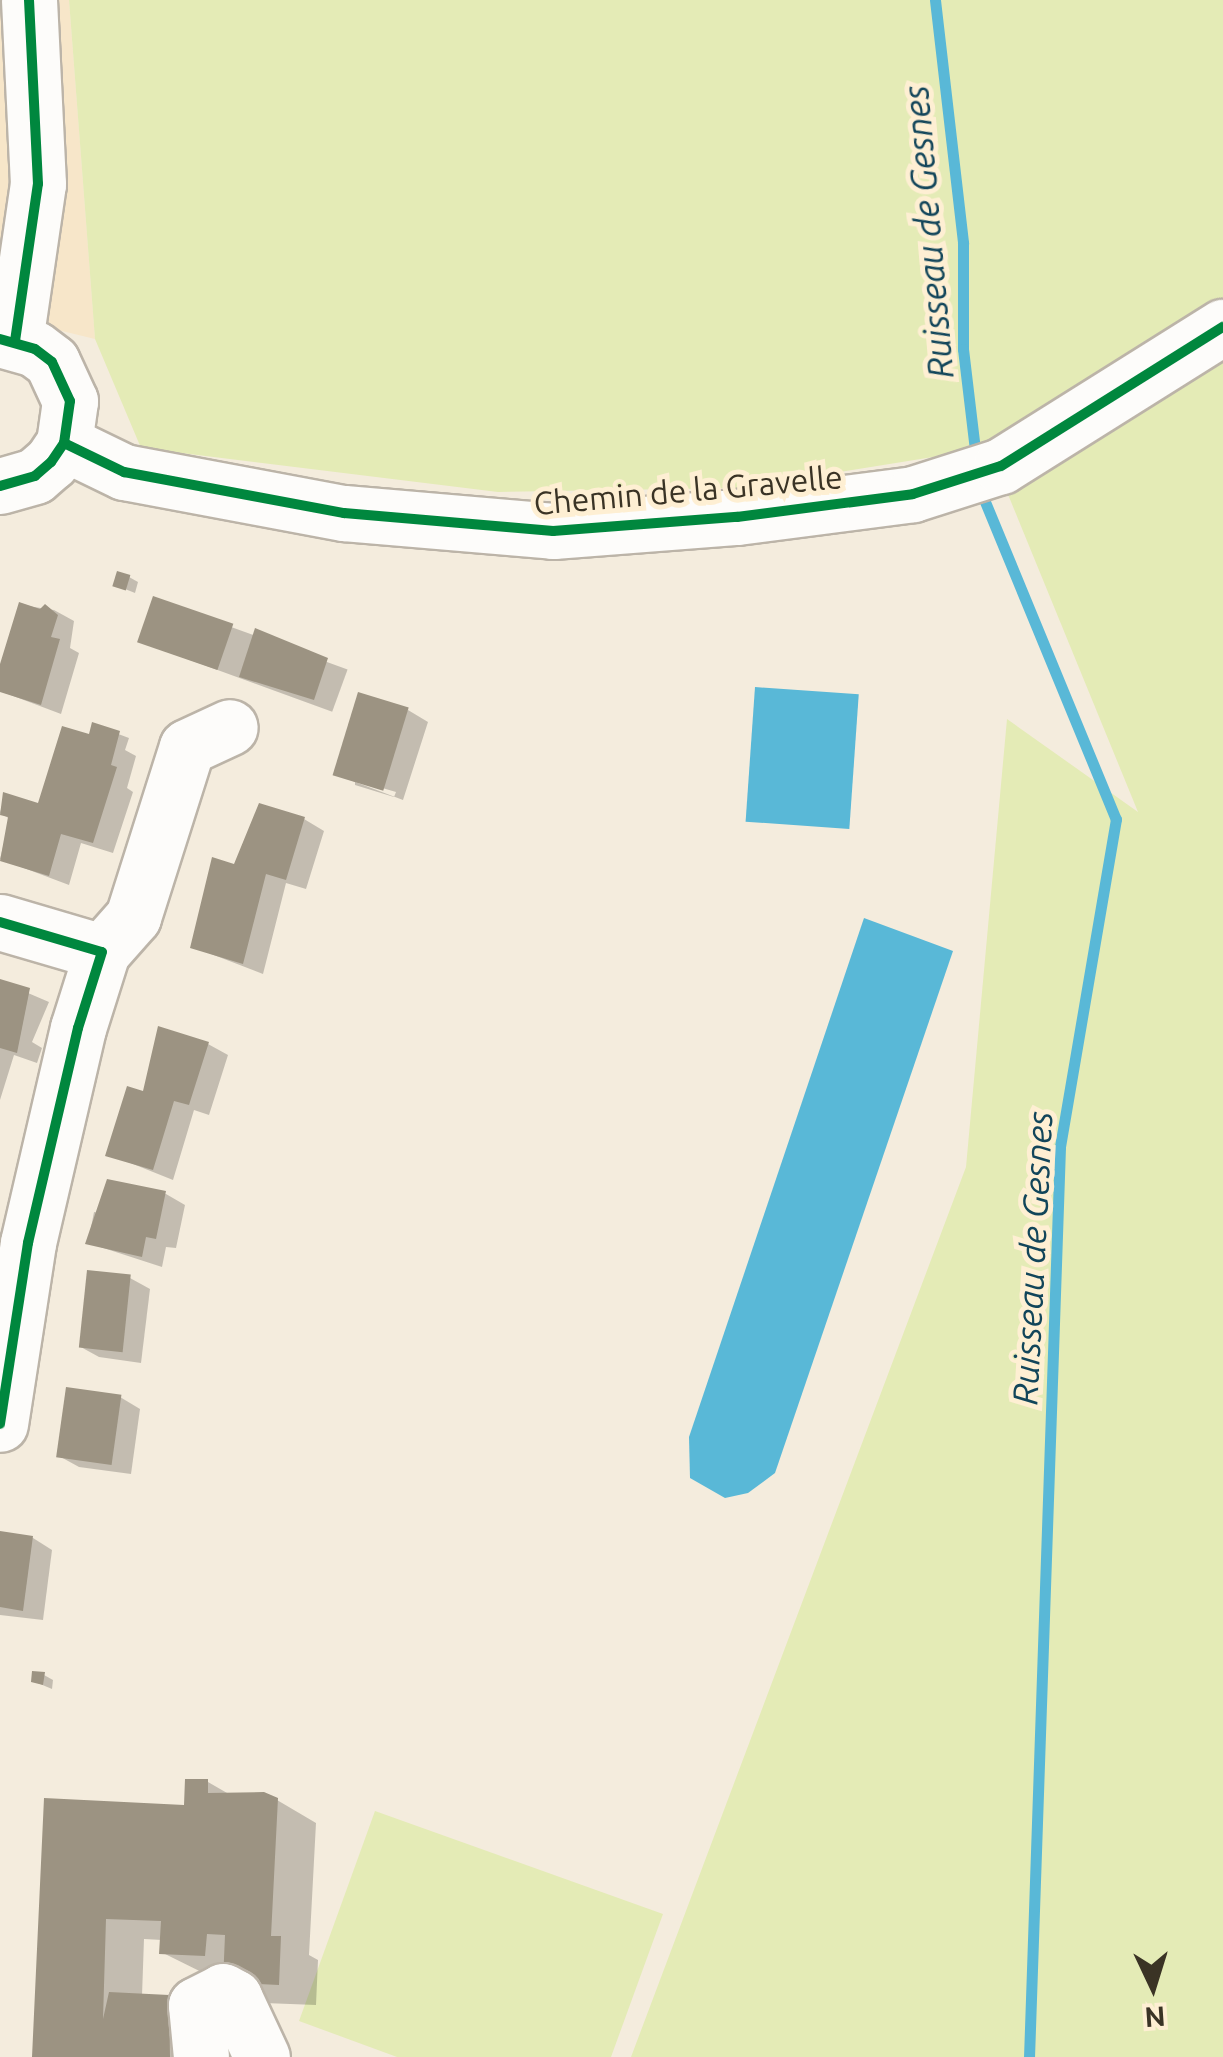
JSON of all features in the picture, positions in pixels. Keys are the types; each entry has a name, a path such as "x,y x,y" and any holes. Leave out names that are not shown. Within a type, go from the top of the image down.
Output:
{"street":[{"path":"0,486 34,476 64,443 70,401 64,380 35,348 8,340 38,184 29,0"},
{"name":"Chemin de la Gravelle","path":"64,443 124,472 344,513 553,532 737,517 913,494 1001,466 1223,327"},
{"path":"0,1424 28,1243 102,952 134,917 187,747 230,727"},
{"path":"0,922 102,952"},
{"path":"201,2057 196,2006 223,1991 234,1996 262,2057"}],"shaded area":[{"path":"0,0 69,0 95,339 0,316"}],"green space":[{"path":"69,0 1223,0 1223,2057 631,2057 966,1167 1007,719 1138,812 989,448 740,488 498,492 141,448 95,339"},
{"path":"375,1811 663,1914 611,2057 397,2057 299,2021"}],"water":[{"path":"755,687 859,694 849,829 746,822"},
{"path":"864,918 953,951 775,1473 748,1493 725,1498 690,1478 689,1437"}],"building":[{"path":"117,571 130,575 126,590 112,586"},
{"path":"153,596 233,624 217,670 137,642"},
{"path":"19,602 40,609 45,604 58,615 51,637 60,639 41,705 0,692 0,664"},
{"path":"255,628 328,658 314,700 239,677"},
{"path":"358,692 409,707 383,791 333,775"},
{"path":"92,722 120,731 111,765 117,767 93,843 61,834 49,876 0,861 8,817 0,815 3,792 38,803 62,726 89,734"},
{"path":"259,803 305,817 286,880 266,874 243,964 190,948 212,857 234,864"},
{"path":"0,979 30,988 17,1053 0,1048"},
{"path":"158,1026 209,1042 189,1105 174,1101 153,1170 105,1156 127,1086 143,1091"},
{"path":"107,1179 166,1191 156,1239 146,1237 142,1257 85,1244"},
{"path":"87,1270 131,1275 123,1352 79,1348"},
{"path":"66,1387 121,1395 112,1465 56,1457"},
{"path":"0,1531 33,1536 23,1611 0,1607"},
{"path":"32,1671 45,1672 43,1685 31,1682"},
{"path":"185,1779 208,1779 208,1793 264,1792 278,1798 271,1936 281,1936 279,1985 223,1982 225,1935 207,1934 205,1956 159,1954 161,1921 106,1919 103,2019 109,1992 169,1995 170,2057 32,2057 44,1798 184,1805"}],"waterway":[{"name":"Ruisseau de Gesnes","path":"935,0 963,243 963,349 976,458"},
{"name":"Ruisseau de Gesnes","path":"981,492 1116,819 1060,1147 1029,2057"}],"cycle path":[{"path":"15,341 38,184 29,0"},
{"path":"64,443 124,472 344,513 553,531 737,517 913,494 1001,466 1223,327"},
{"path":"0,339 35,349 52,362 70,401 64,443 51,462 35,476 0,486"},
{"path":"0,922 102,952 78,1028 28,1243 0,1424"}]}
